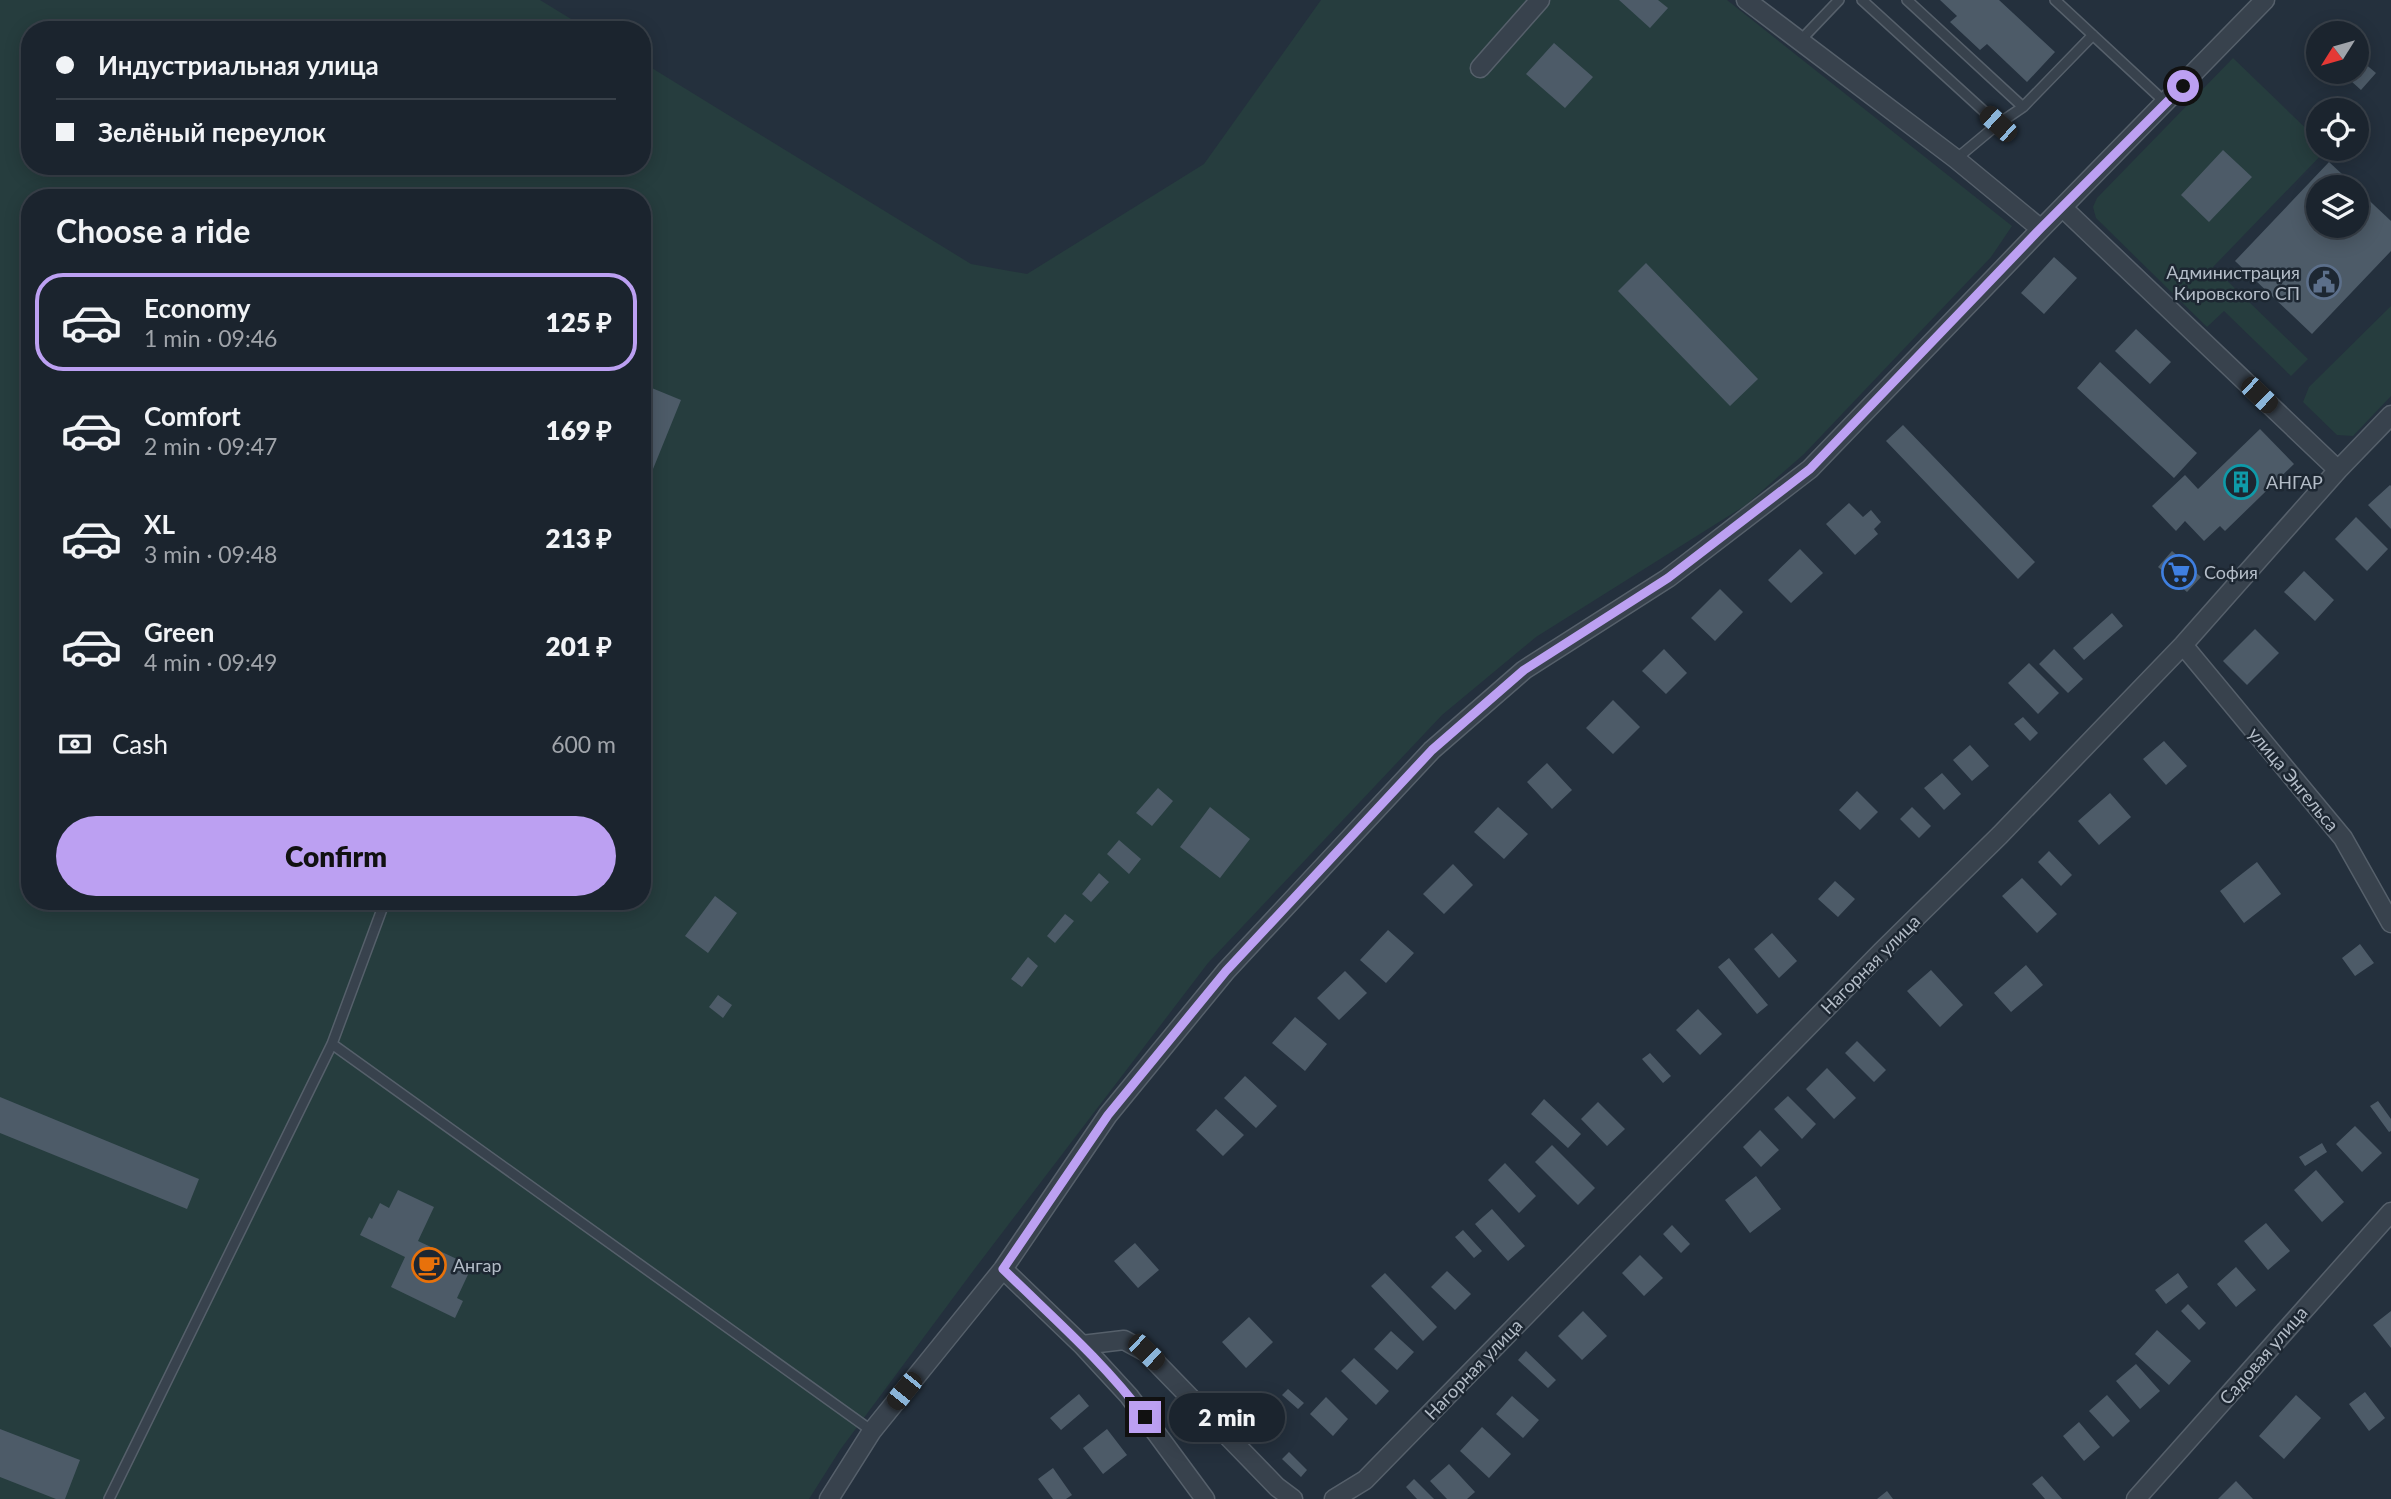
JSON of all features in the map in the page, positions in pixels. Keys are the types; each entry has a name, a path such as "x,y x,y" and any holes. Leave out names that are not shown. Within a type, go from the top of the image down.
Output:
{"street":[{"path":"1480,68 1540,0"},
{"path":"1746,0 1956,159 2040,229"},
{"path":"829,1499 872,1431 1003,1269 1108,1115 1226,971 1432,750 1524,670 1668,578 1810,469 2265,0"},
{"path":"2063,208 2338,470"},
{"name":"Нагорная улица","path":"1334,1499 1365,1480 1881,952 2000,835 2183,645 2338,470 2391,415"},
{"name":"улица Энгельса","path":"2183,645 2343,838 2391,923"},
{"name":"Садовая улица","path":"2136,1499 2391,1212"},
{"path":"1003,1269 1082,1345 1129,1396 1205,1499"},
{"path":"1082,1345 1124,1340 1146,1352 1236,1446 1277,1487 1293,1499"},
{"path":"1177,1458 1194,1499"}],"lane":[{"path":"1799,42 1839,0"},
{"path":"1862,0 1998,124"},
{"path":"1907,0 2023,107"},
{"path":"2055,0 2166,103"},
{"path":"1956,159 2023,107 2093,35"},
{"path":"109,1499 332,1044 383,910"},
{"path":"332,1044 872,1431"}],"green space":[{"path":"0,0 540,0 574,21 21,21 21,175 651,175 651,68 971,264 1027,274 1204,164 1321,0 1727,0 2012,226 1991,257 1804,454 1746,505 1536,637 1442,715 1208,963 973,1271 840,1450 809,1499 0,1499"},
{"path":"2233,58 2306,128 2306,161 2315,161 2213,267 2308,359 2291,376 2224,311 2207,327 2096,218 2093,207 2097,198"},
{"path":"2391,306 2391,396 2353,436 2337,435 2303,402 2309,387"}],"building":[{"path":"1619,0 1658,0 1668,8 1650,28"},
{"path":"1940,0 1999,0 2055,52 2027,82 1987,44 1980,50 1950,22 1957,16"},
{"path":"1554,43 1593,77 1565,108 1526,74"},
{"path":"2370,68 2376,73 2370,80"},
{"path":"2354,84 2366,84 2361,90"},
{"path":"2223,150 2252,177 2209,222 2181,195"},
{"path":"2329,162 2343,175 2317,175"},
{"path":"2306,186 2306,238 2369,238 2369,200 2391,221 2391,251 2312,334 2235,261"},
{"path":"2054,257 2077,278 2044,314 2021,293"},
{"path":"1646,263 1758,379 1730,406 1618,291"},
{"path":"2136,329 2171,362 2150,384 2115,351"},
{"path":"2100,362 2197,453 2174,478 2077,388"},
{"path":"651,388 681,400 651,474"},
{"path":"1903,425 2035,562 2018,579 1886,441"},
{"name":"АНГАР","path":"2260,429 2294,464 2225,531 2220,526 2204,541 2185,521 2176,531 2152,506 2185,475 2198,489"},
{"path":"2391,486 2391,529 2368,505"},
{"path":"1849,503 1863,517 1871,510 1881,522 1874,529 1878,534 1855,555 1826,524"},
{"path":"2356,517 2388,549 2367,571 2335,539"},
{"path":"1800,549 1823,573 1791,603 1768,580"},
{"name":"София","path":"2172,551 2201,577 2187,592 2158,567"},
{"path":"2304,571 2334,600 2315,621 2284,592"},
{"path":"1720,589 1743,612 1715,641 1691,618"},
{"path":"2112,613 2123,626 2084,660 2073,648"},
{"path":"2255,629 2279,653 2247,685 2223,661"},
{"path":"1664,649 1687,673 1666,694 1642,671"},
{"path":"2054,649 2083,679 2068,693 2039,664"},
{"path":"2029,663 2059,693 2038,714 2008,683"},
{"path":"1613,700 1640,727 1613,754 1586,728"},
{"path":"2023,717 2038,733 2030,741 2014,724"},
{"path":"2164,741 2187,766 2166,785 2143,759"},
{"path":"1970,745 1989,766 1972,781 1953,760"},
{"path":"1547,763 1572,790 1552,809 1527,782"},
{"path":"1942,773 1961,794 1944,810 1924,788"},
{"path":"1158,788 1173,801 1152,826 1136,813"},
{"path":"1857,791 1878,812 1860,830 1839,810"},
{"path":"2110,793 2131,817 2099,845 2078,821"},
{"path":"1210,807 1250,839 1220,878 1180,847"},
{"path":"1498,807 1528,834 1504,859 1474,832"},
{"path":"1912,807 1931,826 1919,838 1900,819"},
{"path":"1119,840 1141,859 1129,874 1107,854"},
{"path":"2049,851 2072,875 2061,886 2038,862"},
{"path":"2257,862 2281,894 2244,923 2220,891"},
{"path":"1453,864 1473,885 1444,914 1423,894"},
{"path":"1099,873 1109,882 1091,902 1082,894"},
{"path":"2022,878 2057,914 2037,933 2002,896"},
{"path":"1835,881 1855,899 1838,917 1818,899"},
{"path":"715,896 737,913 708,953 685,936"},
{"path":"1065,914 1074,921 1055,943 1047,936"},
{"path":"1388,930 1414,953 1386,983 1360,960"},
{"path":"1772,933 1797,961 1779,978 1754,949"},
{"path":"2360,944 2374,963 2355,976 2342,958"},
{"path":"1028,957 1038,966 1022,987 1011,979"},
{"path":"1729,958 1768,1005 1757,1014 1718,967"},
{"path":"2026,965 2043,985 2011,1012 1994,993"},
{"path":"1931,970 1963,1005 1940,1027 1907,991"},
{"path":"1345,971 1367,993 1339,1020 1317,998"},
{"path":"718,995 732,1005 723,1018 709,1007"},
{"path":"1698,1009 1722,1034 1700,1055 1676,1030"},
{"path":"1295,1017 1327,1044 1305,1071 1272,1043"},
{"path":"1857,1041 1886,1070 1874,1082 1845,1053"},
{"path":"1650,1053 1671,1076 1663,1083 1642,1059"},
{"path":"1827,1068 1856,1098 1834,1119 1806,1089"},
{"path":"1245,1076 1277,1106 1256,1128 1224,1098"},
{"path":"1788,1096 1816,1124 1802,1139 1774,1109"},
{"path":"0,1097 199,1179 187,1209 0,1133"},
{"path":"1544,1099 1581,1134 1568,1148 1531,1114"},
{"path":"2378,1101 2391,1119 2389,1132 2370,1106"},
{"path":"1598,1102 1625,1129 1607,1146 1581,1119"},
{"path":"1216,1109 1244,1135 1223,1156 1196,1130"},
{"path":"2355,1126 2382,1153 2362,1172 2336,1144"},
{"path":"1760,1130 1779,1150 1761,1167 1743,1147"},
{"path":"2322,1143 2327,1152 2305,1166 2299,1157"},
{"path":"1552,1145 1595,1188 1578,1205 1535,1162"},
{"path":"1505,1163 1536,1196 1519,1213 1488,1180"},
{"path":"2316,1170 2344,1202 2322,1222 2294,1190"},
{"path":"1756,1176 1781,1209 1750,1233 1725,1200"},
{"path":"398,1190 434,1207 418,1241 472,1266 457,1298 463,1301 455,1318 391,1287 405,1257 360,1235 380,1203 389,1208"},
{"path":"1492,1209 1525,1246 1508,1261 1475,1224"},
{"path":"2266,1223 2290,1251 2268,1270 2244,1241"},
{"path":"1672,1225 1690,1244 1681,1253 1663,1234"},
{"path":"1463,1230 1482,1251 1474,1258 1455,1237"},
{"path":"1135,1243 1159,1270 1138,1288 1114,1261"},
{"path":"1640,1255 1663,1278 1644,1296 1622,1273"},
{"path":"2236,1267 2256,1290 2236,1307 2217,1284"},
{"path":"1447,1271 1471,1294 1455,1310 1431,1287"},
{"path":"1385,1273 1437,1327 1423,1341 1371,1286"},
{"path":"2178,1273 2188,1287 2166,1304 2155,1290"},
{"path":"2188,1304 2206,1323 2199,1330 2181,1311"},
{"path":"1583,1311 1607,1336 1582,1360 1558,1336"},
{"path":"2391,1311 2391,1348 2373,1325"},
{"path":"1249,1317 1273,1342 1246,1368 1222,1342"},
{"path":"2157,1330 2191,1361 2169,1385 2135,1354"},
{"path":"1391,1331 1414,1352 1397,1370 1374,1349"},
{"path":"1526,1351 1556,1380 1548,1388 1518,1360"},
{"path":"1354,1358 1389,1391 1376,1405 1341,1371"},
{"path":"2136,1364 2160,1391 2140,1409 2116,1381"},
{"path":"1288,1389 1304,1403 1298,1409 1282,1395"},
{"path":"2365,1392 2385,1418 2369,1431 2349,1404"},
{"path":"1079,1394 1089,1406 1061,1430 1050,1418"},
{"path":"2107,1395 2130,1421 2113,1437 2089,1411"},
{"path":"2296,1395 2321,1418 2284,1459 2259,1436"},
{"path":"1512,1396 1539,1420 1523,1438 1496,1414"},
{"path":"1326,1397 1348,1419 1333,1436 1310,1414"},
{"path":"2079,1422 2100,1447 2084,1461 2063,1436"},
{"path":"1482,1427 1511,1454 1489,1478 1460,1451"},
{"path":"0,1429 80,1460 65,1499 56,1499 0,1477"},
{"path":"1107,1429 1127,1455 1103,1474 1083,1448"},
{"path":"1289,1452 1307,1470 1301,1477 1282,1459"},
{"path":"1449,1464 1475,1492 1467,1499 1447,1499 1430,1481"},
{"path":"1053,1468 1072,1495 1066,1499 1053,1499 1038,1479"},
{"path":"2042,1476 2062,1499 2045,1499 2032,1484"},
{"path":"1414,1479 1434,1499 1417,1499 1406,1487"},
{"path":"2236,1481 2253,1499 2218,1499"},
{"path":"1887,1491 1893,1499 1877,1499"}],"place":[{"name":"Администрация Кировского СП","path":"2324,282"},
{"name":"АНГАР","path":"2241,482"},
{"name":"София","path":"2179,572"},
{"name":"Ангар","path":"429,1265"}],"route":[{"path":"1145,1417 1082,1345 1003,1269 1108,1115 1226,971 1432,750 1524,670 1668,578 1810,469 2040,229 2183,86"}]}
